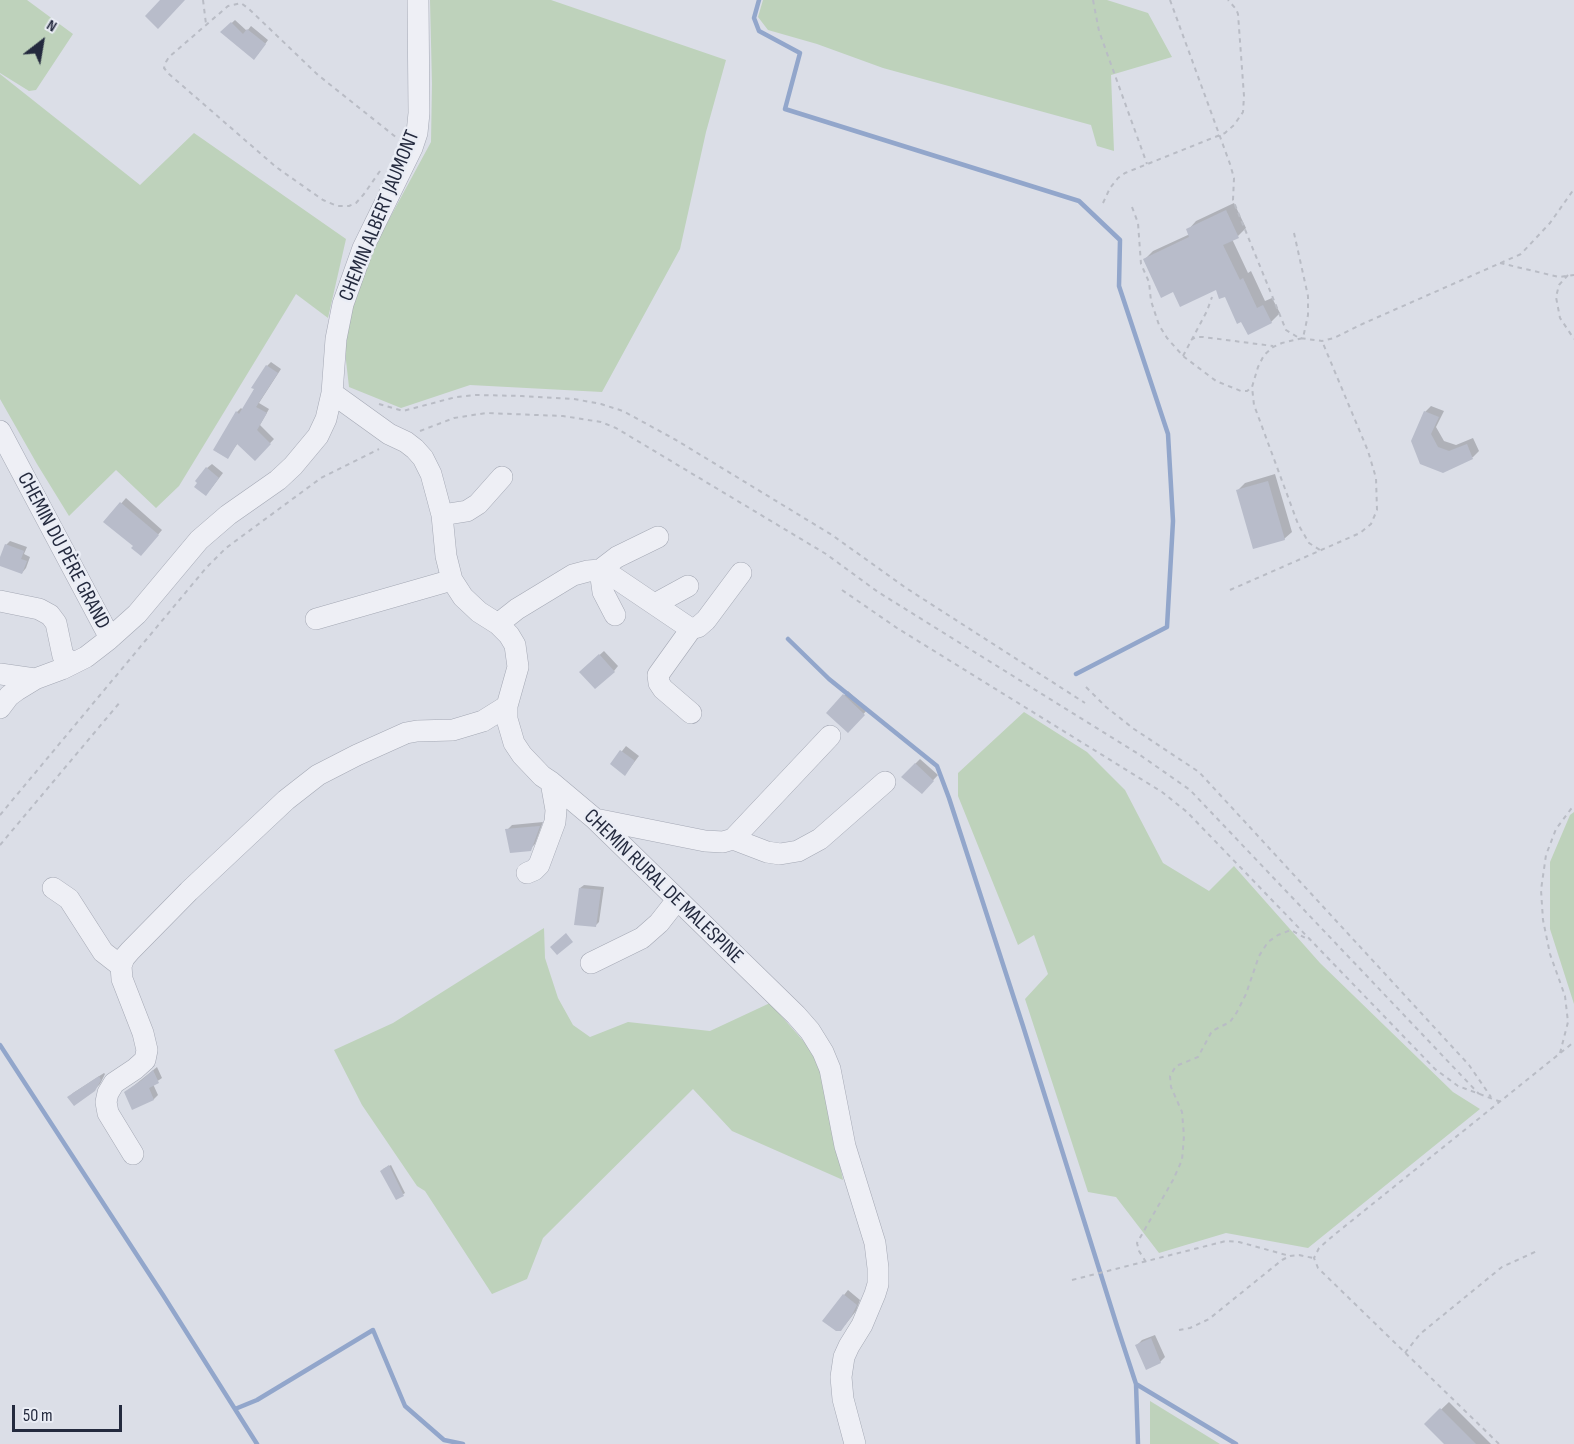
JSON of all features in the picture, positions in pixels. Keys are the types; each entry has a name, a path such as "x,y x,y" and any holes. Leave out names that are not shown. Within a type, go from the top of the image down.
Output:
{"street":[{"name":"CHEMIN ALBERT JAUMONT","path":"0,708 16,690 35,679 86,657 110,638 137,614 199,540 228,515 278,480 318,436 326,419 332,393 336,339 343,304 363,248 417,133 419,113 418,0"},
{"name":"CHEMIN RURAL DE MALESPINE","path":"332,393 389,434 415,449 423,458 437,490 446,556 452,580 462,597 479,612 498,624 515,645 518,667 507,706 507,719 514,743 522,755 542,776 595,819 796,1014 823,1052 830,1069 845,1146 875,1243 878,1268 878,1284 875,1294 862,1325 844,1357 841,1377 843,1399 855,1444"},
{"name":"CHEMIN DU PÈRE GRAND","path":"0,431 110,638"},
{"path":"442,515 467,511 478,504 502,477"},
{"path":"600,570 617,557 658,537"},
{"path":"600,570 603,592 615,615"},
{"path":"498,624 517,609 573,575 600,570 611,574 691,629"},
{"path":"691,713 663,689 658,675 691,629 698,627 706,620 741,573"},
{"path":"316,620 452,580"},
{"path":"655,604 688,586"},
{"path":"0,601 39,609 50,615 56,623 63,656 73,663"},
{"path":"0,674 35,679"},
{"path":"133,1154 108,1113 106,1102 114,1083 135,1070 145,1060 147,1050 143,1033 122,979 121,966 124,958 189,891 286,800 318,775 406,733 453,730 483,721 507,706"},
{"path":"595,819 705,841 723,842 733,839 746,828 830,736"},
{"path":"527,873 539,865 555,822 556,810 550,782"},
{"path":"733,839 767,852 780,854 798,851 820,839 885,782"},
{"path":"53,888 69,899 103,952 121,966"},
{"path":"591,963 642,938 659,923 677,900"}],"path":[{"path":"203,0 206,25"},
{"path":"240,0 318,75 392,135 414,143"},
{"path":"1093,0 1099,31 1147,164"},
{"path":"1170,0 1234,178 1233,200 1286,330 1299,338 1322,341 1334,338 1521,254 1550,224 1574,189"},
{"path":"1103,203 1110,188 1125,172 1225,133 1234,125 1242,112 1244,96 1238,14 1228,0"},
{"path":"249,9 241,3 228,6 169,57 165,68 169,74 276,167 323,200 337,206 349,206 356,203 382,167"},
{"path":"1132,207 1138,223 1141,264 1149,282 1151,302 1159,325 1167,338 1183,356 1215,381 1241,391 1247,391 1252,387"},
{"path":"1294,234 1308,296 1308,315 1304,338"},
{"path":"1500,263 1559,277 1574,275"},
{"path":"1568,275 1559,285 1556,297 1560,318 1574,339"},
{"path":"1183,356 1208,311 1212,297"},
{"path":"1191,340 1203,337 1276,346 1304,338"},
{"path":"1230,590 1360,533 1371,524 1377,510 1376,478 1322,341"},
{"path":"1276,346 1264,356 1253,379 1254,405 1298,524 1309,543 1320,550"},
{"path":"372,402 403,411 414,410 456,397 522,396 574,399 623,411 676,440 832,535 906,588 1085,703"},
{"path":"0,815 206,568 226,548 321,478 400,439 453,418 486,413 563,416 601,422 616,428 826,554 878,592 1140,755 1190,790 1479,1094"},
{"path":"842,590 897,628 1162,792 1187,812 1435,1070 1458,1086 1501,1102"},
{"path":"1086,687 1106,707 1134,729 1199,772 1469,1065 1492,1098"},
{"path":"0,845 121,700"},
{"path":"1560,1054 1568,1022 1565,996 1550,954 1543,920 1541,890 1546,855 1556,829 1574,805"},
{"path":"1146,1262 1137,1243 1182,1160 1184,1136 1182,1112 1171,1087 1170,1076 1176,1066 1198,1057 1212,1032 1230,1022 1246,994 1259,956 1268,942 1291,930 1311,941"},
{"path":"1499,1444 1318,1268 1314,1258 1319,1248 1334,1235 1574,1042"},
{"path":"1072,1280 1226,1241 1239,1242 1290,1256"},
{"path":"1405,1353 1420,1334 1502,1268 1537,1251"},
{"path":"1179,1330 1190,1328 1209,1319 1281,1260 1299,1255 1314,1258"}],"green space":[{"path":"0,0 27,0 73,34 36,90 29,91 0,73"},
{"path":"430,0 551,0 726,60 706,132 680,249 602,392 470,385 401,408 349,387 344,343 361,271 431,142"},
{"path":"763,0 1107,0 1148,13 1172,57 1111,75 1114,151 1097,146 1091,125 883,68 817,44 768,30 758,17"},
{"path":"0,74 140,185 194,133 346,239 328,318 296,294 179,486 156,508 116,470 69,516 0,399"},
{"path":"1024,712 1087,752 1125,790 1163,863 1209,891 1234,866 1320,963 1453,1092 1480,1109 1308,1248 1226,1233 1159,1253 1116,1197 1088,1192 1025,999 1048,974 1034,935 1018,945 958,796 958,773"},
{"path":"1574,812 1574,1004 1550,929 1550,862 1570,815"},
{"path":"544,928 545,958 558,998 573,1025 590,1037 628,1022 710,1031 770,1003 813,1052 823,1076 843,1180 732,1131 693,1089 543,1238 527,1279 492,1294 425,1191 417,1186 362,1105 334,1050 393,1023"},
{"path":"1150,1401 1220,1444 1150,1444"}],"building":[{"path":"160,0 185,0 158,29 145,16"},
{"path":"231,22 243,34 247,29 266,44 254,60 220,32"},
{"path":"1226,210 1239,238 1223,245 1240,280 1243,278 1257,308 1263,305 1272,323 1248,335 1241,322 1237,324 1225,297 1219,299 1216,290 1180,307 1173,292 1161,298 1143,259 1189,237 1186,229"},
{"path":"266,365 278,373 256,407 267,413 257,430 271,444 255,461 237,444 228,459 213,450 236,411 239,414 254,389 251,388"},
{"path":"1424,411 1439,417 1431,434 1438,447 1449,451 1467,444 1473,459 1443,473 1420,464 1411,441"},
{"path":"206,467 219,478 206,496 194,487 197,483 195,481"},
{"path":"1268,481 1285,540 1253,549 1236,490"},
{"path":"120,502 159,535 141,556 131,548 133,546 103,522"},
{"path":"5,544 24,551 21,559 27,561 22,574 0,566 0,557"},
{"path":"599,654 615,672 595,689 579,672"},
{"path":"843,694 865,715 848,733 826,713"},
{"path":"620,750 635,761 625,776 610,764"},
{"path":"915,763 934,781 922,794 901,777"},
{"path":"540,826 531,851 510,853 505,829"},
{"path":"579,888 601,890 596,927 574,925"},
{"path":"566,933 573,942 557,955 550,947"},
{"path":"153,1070 159,1083 149,1088 154,1100 132,1110 124,1092"},
{"path":"99,1076 101,1080 95,1091 74,1106 67,1097"},
{"path":"389,1165 404,1196 396,1200 380,1171"},
{"path":"843,1294 857,1305 841,1331 836,1331 822,1321"},
{"path":"1151,1338 1161,1363 1146,1370 1135,1345"},
{"path":"1440,1408 1476,1444 1444,1444 1424,1424"}],"waterway":[{"path":"759,0 754,18 759,31 800,53 785,109 1079,201 1120,240 1119,286 1168,434 1173,521 1167,627 1076,674"},
{"path":"788,639 829,679 937,766 1023,1026 1136,1384 1236,1444"},
{"path":"0,1045 257,1444"},
{"path":"235,1409 257,1400 373,1330 405,1406 444,1440 463,1444"},
{"path":"1136,1384 1138,1444"}]}
